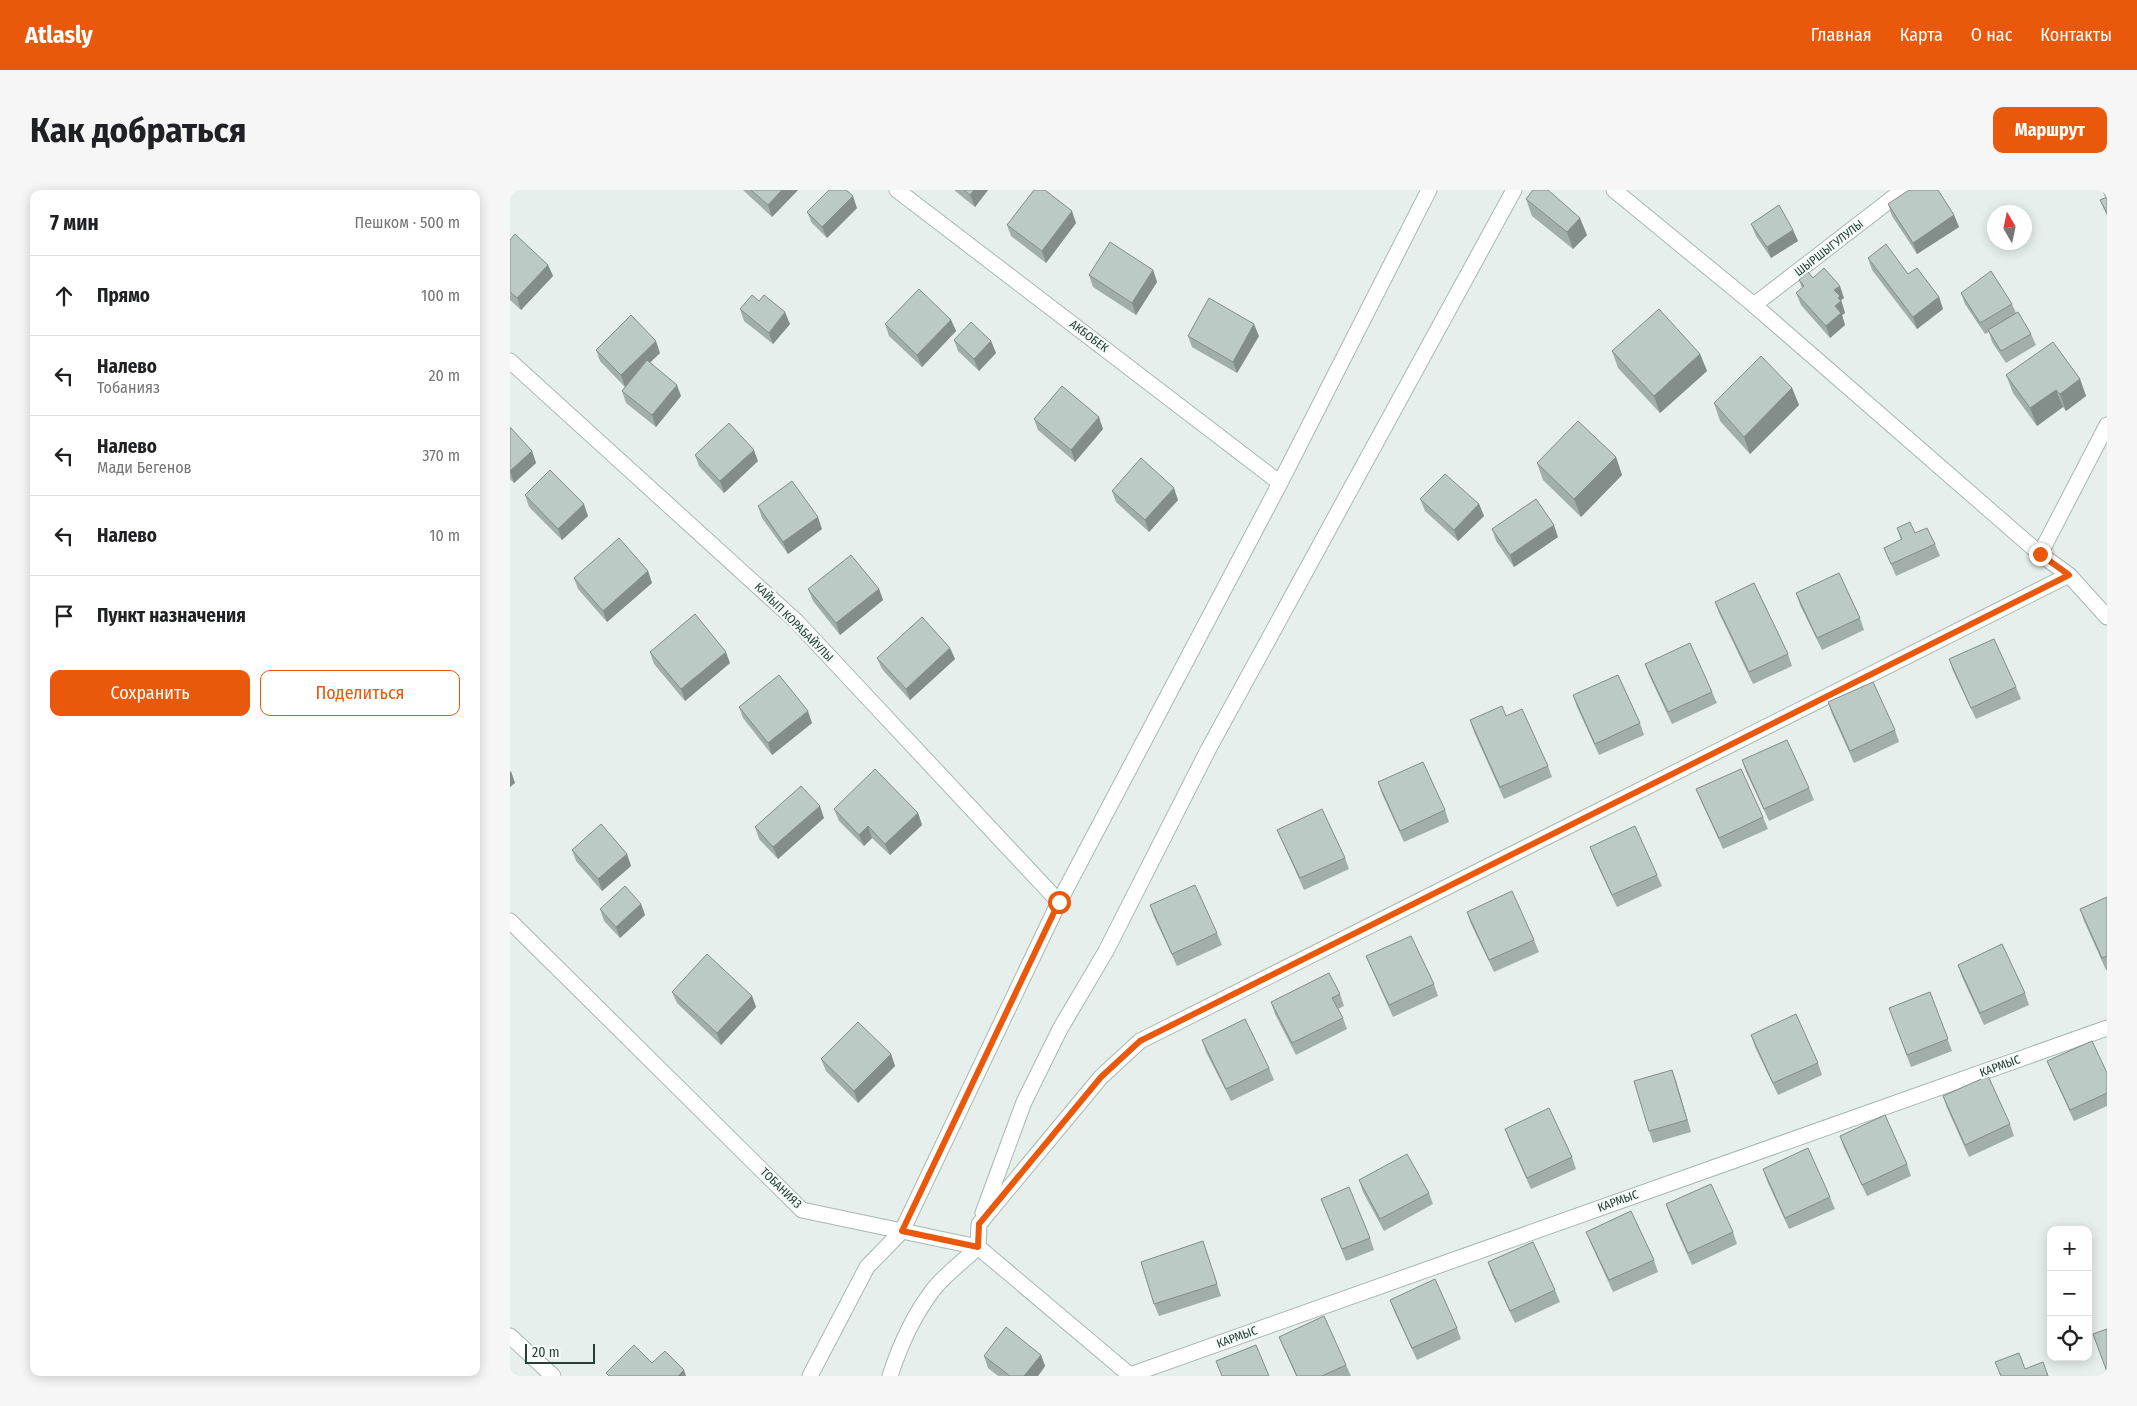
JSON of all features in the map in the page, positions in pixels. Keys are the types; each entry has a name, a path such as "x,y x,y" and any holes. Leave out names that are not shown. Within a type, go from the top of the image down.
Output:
{"street":[{"name":"АКБОБЕК","path":"897,190 1280,483"},
{"path":"810,1376 867,1267 902,1231 1059,902 1280,483 1429,190"},
{"path":"890,1376 899,1348 911,1324 934,1289 978,1247 979,1224 1024,1102 1060,1029 1106,952 1208,750 1514,190"},
{"path":"1614,190 1754,305 2040,554 2069,575 2107,617"},
{"name":"ШЫРШЫГУЛУЛЫ","path":"1754,305 1903,190"},
{"name":"КАЙЫП КОРАБАЙУЛЫ","path":"510,361 796,621 1059,902"},
{"path":"2040,554 2107,425"},
{"path":"979,1224 1101,1077 1140,1041 2069,575"},
{"name":"ТОБАНИЯЗ","path":"510,921 802,1210 978,1247 1130,1375"},
{"name":"КАРМЫС","path":"1130,1375 2107,1028"},
{"path":"510,1336 553,1376"}],"building":[{"path":"751,190 782,190 768,205"},
{"path":"829,190 846,190 853,196 822,227 807,212"},
{"path":"964,190 974,190 970,195"},
{"path":"1034,190 1045,190 1072,211 1042,251 1007,225"},
{"path":"1533,190 1548,190 1580,218 1567,232 1526,199"},
{"path":"1909,190 1938,190 1954,215 1913,243 1888,204"},
{"path":"2107,197 2107,213 2100,200"},
{"path":"1779,205 1793,230 1767,247 1751,224"},
{"path":"515,234 548,265 517,298 510,292 510,240"},
{"path":"1110,242 1153,270 1132,303 1089,275"},
{"path":"1886,244 1908,274 1917,268 1939,297 1913,317 1868,258"},
{"path":"1824,268 1840,286 1834,290 1840,296 1838,298 1841,301 1835,306 1841,313 1826,326 1796,293 1804,286 1799,280 1808,272 1813,278"},
{"path":"1991,271 2012,304 1980,323 1961,293"},
{"path":"919,289 951,320 917,355 885,324"},
{"path":"752,295 759,301 764,295 785,312 769,333 740,309"},
{"path":"1209,298 1254,324 1233,362 1188,336"},
{"path":"1659,309 1700,354 1654,396 1612,351"},
{"path":"2018,312 2031,334 2001,351 1988,330"},
{"path":"631,315 656,341 621,375 596,350"},
{"path":"971,322 991,341 974,359 954,340"},
{"path":"2053,342 2080,379 2060,394 2056,390 2030,408 2006,375"},
{"path":"1761,356 1792,388 1744,437 1714,403"},
{"path":"647,360 677,385 652,415 622,391"},
{"path":"1062,386 1099,417 1071,450 1034,419"},
{"path":"1578,421 1616,457 1574,499 1537,463"},
{"path":"729,423 754,450 720,481 695,455"},
{"path":"510,427 532,451 510,471"},
{"path":"1141,458 1174,488 1145,520 1112,491"},
{"path":"550,470 584,504 558,529 525,495"},
{"path":"1445,474 1479,504 1454,530 1420,499"},
{"path":"792,481 818,517 783,542 758,506"},
{"path":"1536,499 1554,525 1510,555 1492,529"},
{"path":"1910,522 1915,533 1927,528 1935,544 1891,564 1884,548 1902,539 1897,528"},
{"path":"619,538 648,571 603,611 574,578"},
{"path":"851,555 879,589 836,623 808,589"},
{"path":"1839,573 1860,618 1817,638 1796,593"},
{"path":"1754,583 1788,654 1749,672 1715,602"},
{"path":"695,614 726,652 681,689 650,652"},
{"path":"922,617 950,648 906,689 877,658"},
{"path":"1994,639 2016,687 1971,708 1949,659"},
{"path":"1690,643 1712,692 1668,712 1645,664"},
{"path":"779,675 808,711 768,743 739,707"},
{"path":"1618,675 1640,723 1595,744 1573,695"},
{"path":"1873,682 1895,730 1850,751 1828,702"},
{"path":"1502,706 1506,716 1522,709 1548,766 1500,787 1470,720"},
{"path":"1787,740 1809,788 1764,809 1742,760"},
{"path":"1423,762 1445,810 1400,831 1378,782"},
{"path":"875,769 918,813 885,844 868,826 859,835 834,809"},
{"path":"1741,769 1763,817 1719,838 1696,789"},
{"path":"801,786 820,806 773,847 755,827"},
{"path":"1322,809 1345,858 1300,878 1277,830"},
{"path":"601,824 627,854 598,879 572,850"},
{"path":"1635,826 1657,875 1612,895 1590,847"},
{"path":"1195,885 1217,933 1172,954 1150,905"},
{"path":"625,886 641,904 616,927 600,909"},
{"path":"1512,891 1534,940 1489,960 1467,912"},
{"path":"2107,897 2107,956 2102,958 2080,909"},
{"path":"1411,936 1434,984 1389,1005 1366,956"},
{"path":"2002,944 2025,993 1980,1013 1958,965"},
{"path":"707,954 752,996 717,1033 672,992"},
{"path":"1329,973 1340,994 1332,998 1343,1018 1292,1043 1271,1002"},
{"path":"1930,992 1948,1039 1907,1055 1889,1008"},
{"path":"1796,1014 1818,1063 1773,1083 1751,1035"},
{"path":"1245,1019 1269,1068 1226,1089 1202,1040"},
{"path":"858,1022 891,1054 854,1091 821,1059"},
{"path":"2092,1041 2107,1073 2107,1093 2070,1110 2047,1061"},
{"path":"1672,1070 1687,1120 1649,1131 1634,1081"},
{"path":"1988,1076 2010,1124 1965,1145 1943,1096"},
{"path":"1549,1108 1572,1157 1527,1178 1505,1129"},
{"path":"1885,1115 1907,1164 1862,1185 1840,1136"},
{"path":"1808,1148 1830,1197 1785,1218 1763,1169"},
{"path":"1407,1154 1429,1193 1380,1219 1359,1180"},
{"path":"1711,1184 1733,1232 1688,1253 1666,1204"},
{"path":"1349,1187 1370,1238 1342,1249 1321,1199"},
{"path":"1631,1211 1654,1260 1609,1280 1586,1232"},
{"path":"1203,1241 1217,1284 1154,1304 1141,1262"},
{"path":"1533,1242 1555,1290 1510,1311 1488,1262"},
{"path":"1435,1279 1457,1328 1412,1348 1390,1300"},
{"path":"1324,1316 1346,1365 1322,1376 1297,1376 1279,1337"},
{"path":"1006,1327 1041,1355 1024,1376 1010,1376 984,1356"},
{"path":"2107,1329 2107,1372 2093,1334"},
{"path":"634,1345 652,1363 665,1351 684,1370 678,1376 609,1376 606,1373"},
{"path":"1256,1345 1269,1376 1222,1376 1216,1361"},
{"path":"2019,1353 2025,1369 2043,1362 2048,1376 2001,1376 1995,1362"}],"route":[{"path":"1059,902 902,1231 978,1247 979,1224 1101,1077 1140,1041 2069,575 2040,554"}]}
